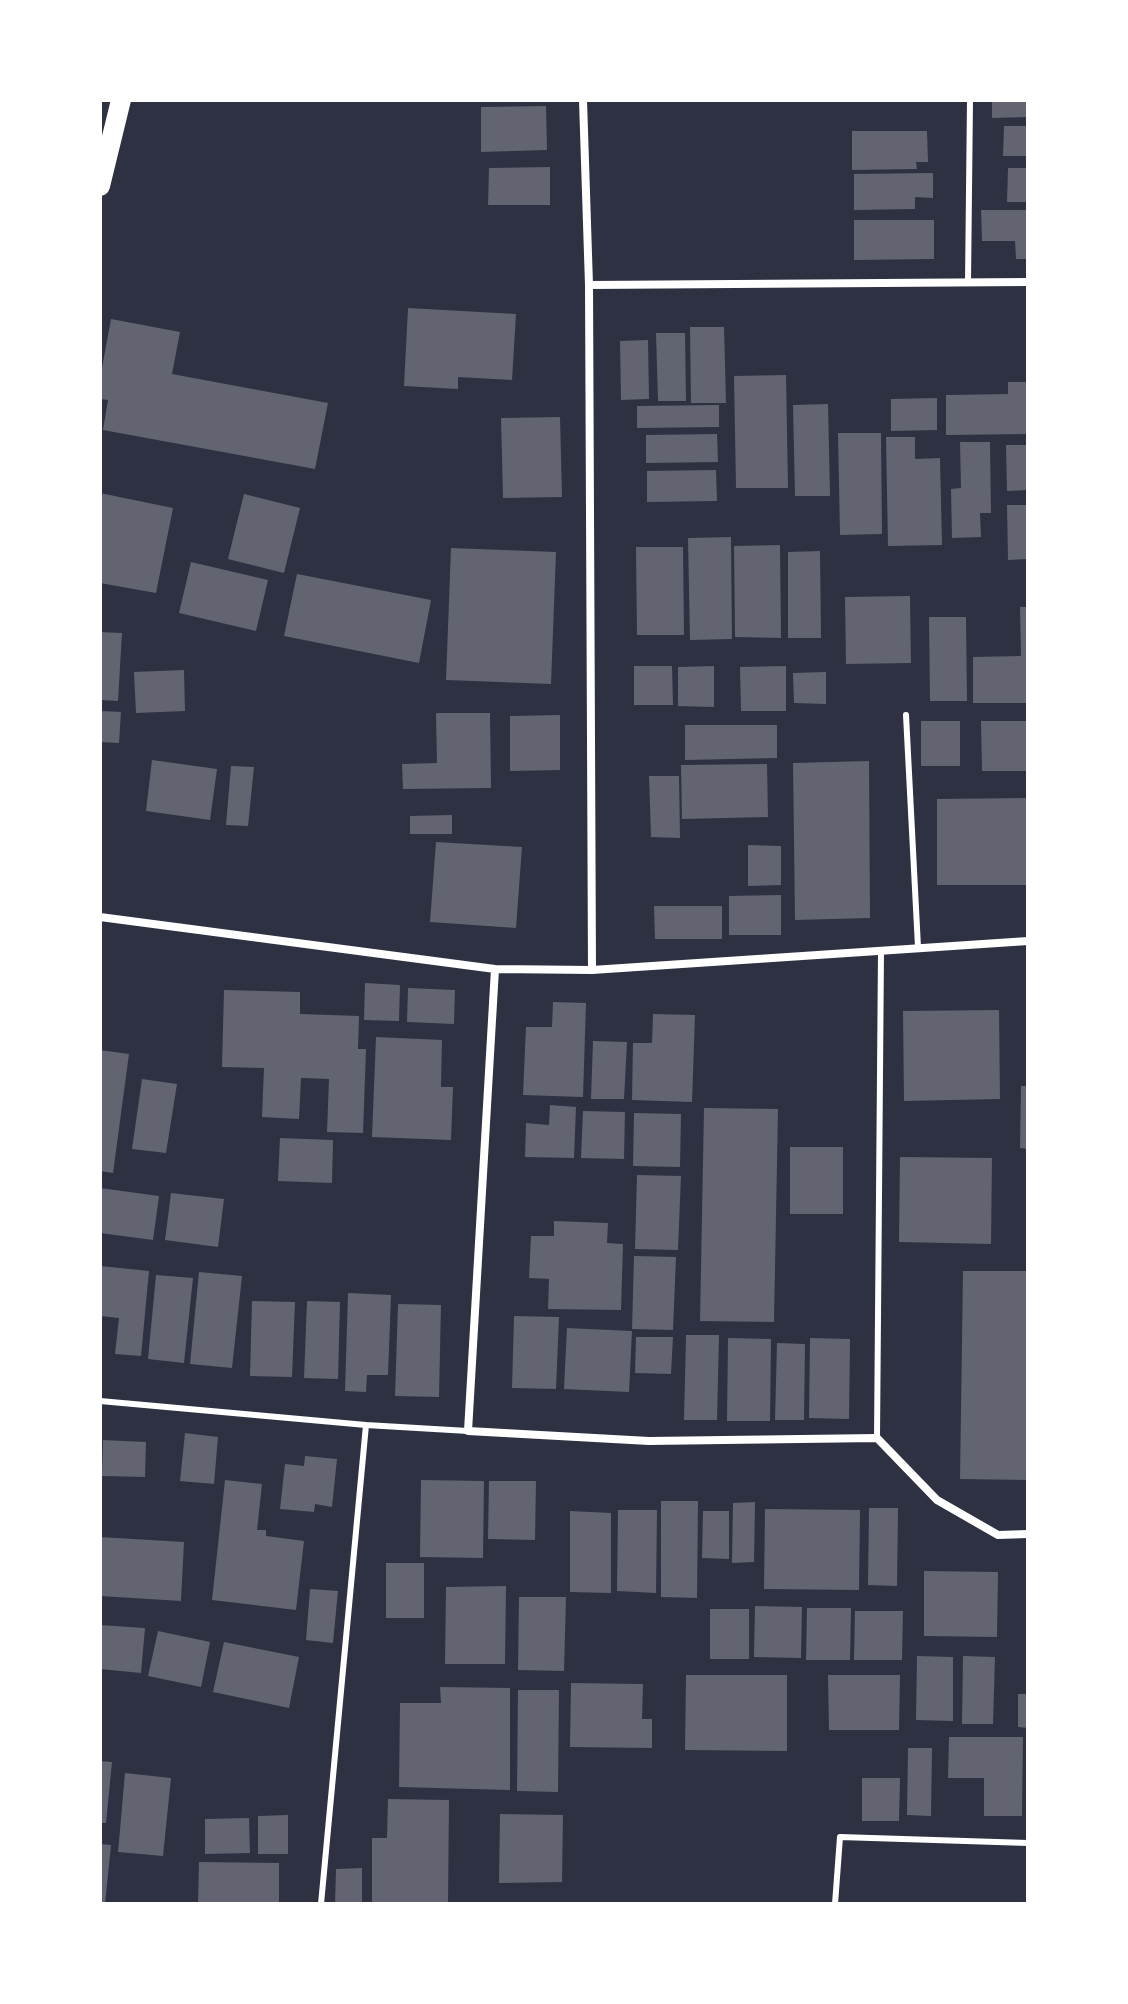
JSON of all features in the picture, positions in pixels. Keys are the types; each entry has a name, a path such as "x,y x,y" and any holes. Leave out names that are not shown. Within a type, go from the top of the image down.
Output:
{"main road":[{"path":"100,186 121,100"}],"street":[{"path":"583,100 589,285 592,970"},
{"path":"589,285 1028,282"},
{"path":"100,917 495,969 592,970 1028,941"},
{"path":"495,969 468,1431 649,1441 877,1438 937,1500 998,1535 1028,1534"}],"lane":[{"path":"968,282 970,100"},
{"path":"906,715 918,947"},
{"path":"877,1438 881,951"},
{"path":"100,1401 468,1431"},
{"path":"321,1904 366,1425"},
{"path":"835,1904 840,1837 1028,1843"}],"building":[{"path":"992,100 1028,100 1028,117 992,118"},
{"path":"546,106 547,150 481,152 481,107"},
{"path":"1004,126 1028,126 1028,156 1003,156"},
{"path":"852,131 927,131 928,162 916,162 917,169 852,170"},
{"path":"550,167 550,205 488,205 489,168"},
{"path":"1008,168 1028,168 1028,202 1007,202"},
{"path":"933,173 933,198 915,197 915,209 854,210 854,174"},
{"path":"981,210 1028,210 1028,259 1016,259 1015,241 982,241"},
{"path":"854,220 934,220 934,259 854,260"},
{"path":"408,308 516,314 512,380 458,377 458,389 404,386"},
{"path":"111,319 180,332 172,374 328,403 315,469 103,430 108,400 100,399 100,379"},
{"path":"690,327 724,327 726,403 691,403"},
{"path":"656,333 685,333 686,401 658,401"},
{"path":"648,340 649,399 621,400 620,341"},
{"path":"786,375 788,488 736,488 734,376"},
{"path":"1008,382 1028,382 1028,434 946,435 946,395 1008,394"},
{"path":"937,398 937,430 891,431 891,399"},
{"path":"828,404 830,496 795,496 793,405"},
{"path":"719,405 719,427 637,428 637,406"},
{"path":"560,417 562,497 503,498 501,418"},
{"path":"838,433 881,433 882,534 840,535"},
{"path":"717,434 718,462 646,463 646,435"},
{"path":"886,437 915,437 915,459 940,458 942,545 888,546"},
{"path":"960,442 990,442 991,513 980,513 981,537 952,538 951,489 961,488"},
{"path":"1006,445 1028,445 1028,490 1007,491"},
{"path":"716,470 717,501 647,502 647,471"},
{"path":"100,493 173,508 156,593 100,583"},
{"path":"244,494 300,508 284,573 228,559"},
{"path":"1007,505 1028,505 1028,559 1008,560"},
{"path":"731,537 732,639 690,640 688,538"},
{"path":"780,545 781,638 735,637 734,546"},
{"path":"636,547 683,547 684,635 637,635"},
{"path":"451,548 556,552 551,684 446,680"},
{"path":"820,551 821,638 788,638 788,552"},
{"path":"191,562 268,580 256,631 179,613"},
{"path":"297,574 431,600 419,663 284,636"},
{"path":"910,596 911,663 846,664 845,597"},
{"path":"1020,607 1028,607 1028,703 973,703 973,657 1021,656"},
{"path":"929,617 966,617 967,701 930,701"},
{"path":"100,632 122,633 118,701 100,700"},
{"path":"634,666 672,666 673,705 634,705"},
{"path":"714,666 714,707 678,706 678,667"},
{"path":"786,666 786,711 741,711 740,667"},
{"path":"184,670 185,711 136,713 134,672"},
{"path":"826,672 826,704 794,703 793,673"},
{"path":"100,711 121,712 119,743 100,742"},
{"path":"436,713 490,713 491,788 403,789 402,764 437,763"},
{"path":"560,715 560,770 510,771 510,716"},
{"path":"921,721 960,721 960,766 921,766"},
{"path":"981,721 1028,721 1028,771 982,771"},
{"path":"685,725 777,725 777,758 685,760"},
{"path":"152,760 217,769 210,820 146,811"},
{"path":"869,761 870,918 795,920 793,763"},
{"path":"767,764 768,817 682,819 681,765"},
{"path":"231,766 254,767 248,826 226,825"},
{"path":"649,776 679,776 680,838 651,837"},
{"path":"1028,798 1028,885 937,885 937,799"},
{"path":"452,815 452,834 410,834 410,816"},
{"path":"436,842 522,847 516,928 430,922"},
{"path":"748,845 781,846 781,885 748,886"},
{"path":"781,895 781,935 729,935 729,896"},
{"path":"654,906 722,906 722,939 655,939"},
{"path":"365,983 400,985 399,1021 364,1020"},
{"path":"408,988 455,990 454,1024 407,1022"},
{"path":"224,990 300,992 300,1014 359,1016 358,1049 366,1049 363,1133 327,1132 329,1079 301,1078 299,1119 262,1117 264,1068 222,1067"},
{"path":"553,1002 586,1003 583,1097 523,1095 526,1027 552,1027"},
{"path":"999,1010 1000,1099 904,1101 903,1011"},
{"path":"653,1014 695,1015 692,1102 632,1100 633,1043 652,1043"},
{"path":"376,1037 442,1040 441,1087 453,1087 451,1140 372,1137"},
{"path":"593,1041 627,1042 624,1099 591,1099"},
{"path":"100,1050 129,1054 113,1173 100,1171"},
{"path":"142,1079 177,1084 166,1153 132,1149"},
{"path":"1021,1086 1028,1086 1028,1149 1020,1148"},
{"path":"550,1105 576,1107 574,1158 525,1157 526,1123 549,1125"},
{"path":"704,1108 778,1109 774,1322 700,1321"},
{"path":"583,1111 625,1112 624,1159 581,1158"},
{"path":"634,1113 681,1114 680,1167 633,1166"},
{"path":"280,1138 333,1140 332,1183 278,1181"},
{"path":"790,1147 843,1147 843,1214 790,1214"},
{"path":"900,1157 992,1158 991,1244 899,1242"},
{"path":"637,1175 681,1176 678,1250 635,1249"},
{"path":"100,1188 159,1196 153,1240 100,1233"},
{"path":"171,1193 224,1199 218,1247 165,1240"},
{"path":"554,1221 608,1223 607,1243 623,1244 621,1310 548,1309 549,1279 529,1278 531,1236 554,1236"},
{"path":"634,1256 676,1257 673,1330 632,1329"},
{"path":"100,1266 149,1271 141,1356 115,1354 119,1318 100,1316"},
{"path":"963,1271 1028,1271 1028,1480 960,1479"},
{"path":"199,1272 242,1276 232,1368 190,1364"},
{"path":"156,1275 193,1278 184,1363 148,1359"},
{"path":"348,1293 391,1295 388,1375 367,1375 366,1392 345,1391"},
{"path":"252,1301 295,1302 292,1377 250,1376"},
{"path":"307,1301 340,1302 338,1379 304,1378"},
{"path":"398,1304 441,1305 439,1397 395,1396"},
{"path":"514,1316 559,1317 556,1389 512,1388"},
{"path":"567,1328 632,1331 629,1392 564,1389"},
{"path":"686,1335 719,1335 717,1420 684,1420"},
{"path":"636,1337 673,1337 671,1374 635,1373"},
{"path":"728,1338 771,1339 770,1421 727,1421"},
{"path":"810,1338 850,1339 849,1419 809,1418"},
{"path":"777,1343 805,1344 804,1420 775,1420"},
{"path":"185,1433 218,1437 214,1484 180,1481"},
{"path":"103,1440 146,1442 145,1477 102,1476"},
{"path":"305,1456 337,1459 332,1507 315,1504 314,1512 280,1509 285,1464 304,1466"},
{"path":"225,1480 262,1484 257,1530 266,1530 266,1536 304,1541 296,1610 212,1600"},
{"path":"421,1480 484,1481 483,1558 420,1557"},
{"path":"489,1481 536,1481 535,1540 488,1539"},
{"path":"661,1501 698,1501 697,1598 661,1597"},
{"path":"755,1502 754,1562 732,1563 733,1503"},
{"path":"869,1508 898,1508 897,1586 868,1585"},
{"path":"765,1509 860,1510 859,1590 764,1589"},
{"path":"618,1510 657,1510 656,1593 617,1591"},
{"path":"570,1511 611,1513 611,1593 570,1592"},
{"path":"703,1511 729,1511 729,1559 702,1558"},
{"path":"100,1537 184,1542 181,1601 100,1596"},
{"path":"386,1563 424,1563 424,1618 386,1618"},
{"path":"924,1571 998,1572 997,1637 924,1636"},
{"path":"506,1586 505,1664 445,1664 446,1587"},
{"path":"310,1589 338,1591 333,1643 306,1640"},
{"path":"519,1597 566,1597 564,1671 518,1670"},
{"path":"755,1606 802,1607 801,1658 754,1657"},
{"path":"807,1608 851,1608 850,1660 806,1660"},
{"path":"710,1609 749,1609 749,1659 710,1659"},
{"path":"855,1611 903,1611 902,1660 854,1660"},
{"path":"100,1625 145,1628 141,1673 100,1669"},
{"path":"158,1631 210,1642 201,1687 148,1676"},
{"path":"224,1642 299,1657 289,1708 213,1692"},
{"path":"917,1656 953,1657 953,1721 916,1720"},
{"path":"963,1656 995,1657 993,1724 962,1724"},
{"path":"686,1675 787,1675 787,1751 685,1750"},
{"path":"828,1675 900,1675 899,1730 829,1730"},
{"path":"571,1683 643,1684 642,1719 652,1719 652,1748 570,1747"},
{"path":"440,1687 510,1688 510,1790 399,1787 400,1703 441,1703"},
{"path":"518,1690 559,1690 558,1792 517,1791"},
{"path":"1018,1694 1028,1694 1028,1728 1018,1727"},
{"path":"949,1737 1023,1737 1022,1816 984,1816 984,1778 948,1778"},
{"path":"908,1748 932,1748 931,1816 907,1815"},
{"path":"100,1761 112,1762 106,1823 100,1823"},
{"path":"125,1773 171,1778 163,1856 118,1852"},
{"path":"862,1778 900,1778 899,1821 862,1821"},
{"path":"388,1799 449,1800 448,1904 372,1904 372,1838 387,1838"},
{"path":"500,1814 563,1815 562,1882 499,1883"},
{"path":"288,1815 288,1854 258,1854 258,1816"},
{"path":"249,1818 250,1853 205,1854 205,1819"},
{"path":"100,1844 111,1845 105,1904 100,1904"},
{"path":"199,1862 279,1863 279,1904 198,1904"},
{"path":"362,1868 362,1904 335,1904 336,1869"}]}
